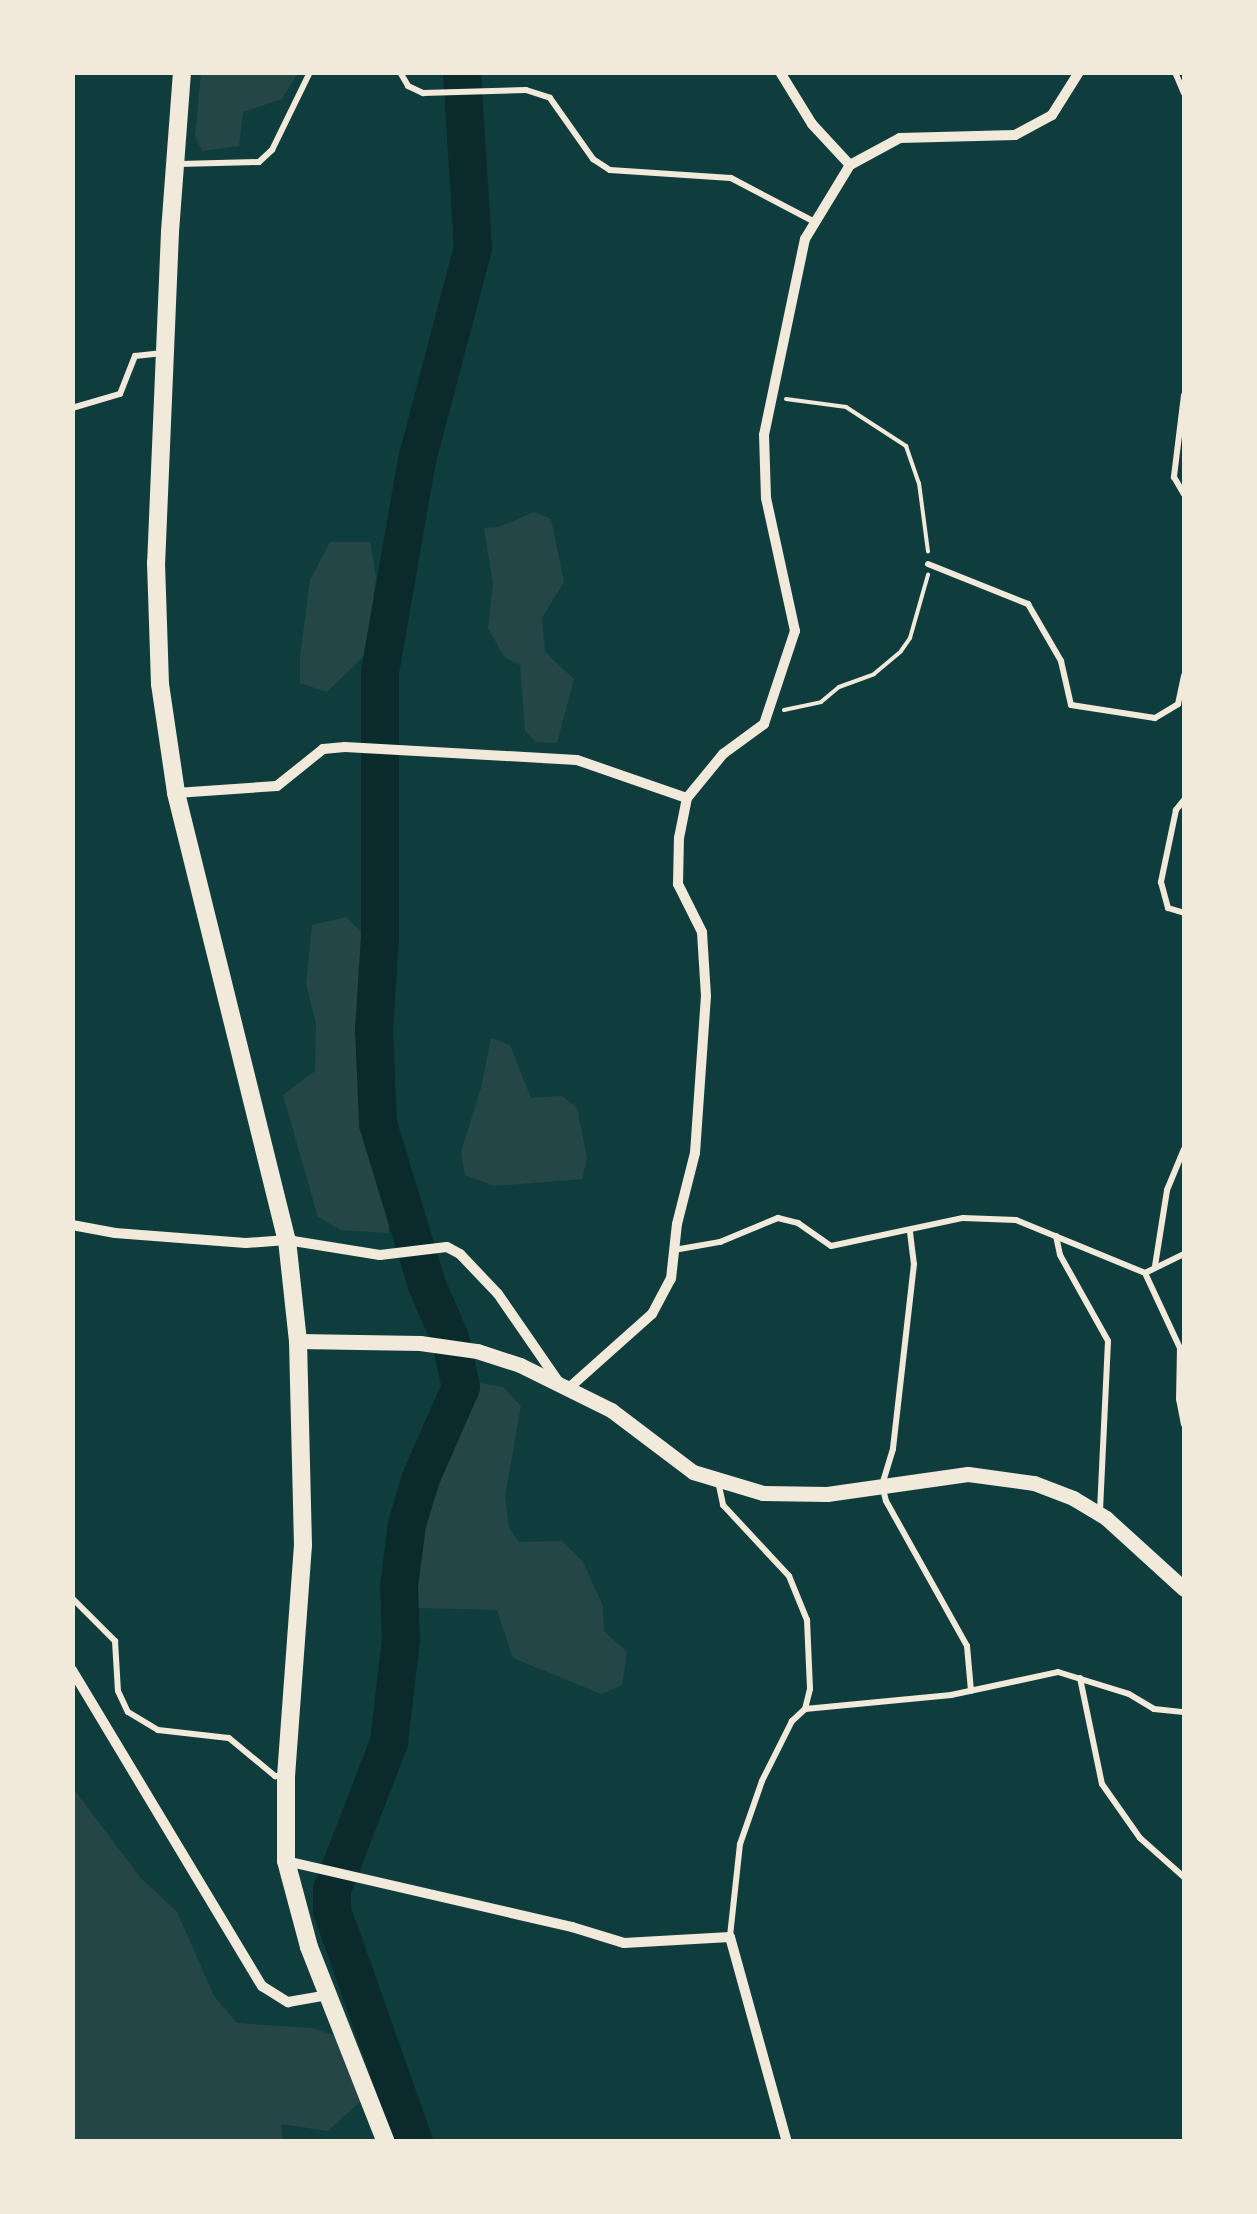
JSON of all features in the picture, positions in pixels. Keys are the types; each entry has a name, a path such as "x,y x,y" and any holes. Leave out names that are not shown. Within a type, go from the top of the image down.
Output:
{"main road":[{"path":"182,72 173,164 155,623 176,794 287,1240 298,1341 303,1546 286,1776 286,1861 327,1994 386,2142"}],"street":[{"path":"780,72 812,124 850,165"},
{"path":"564,1384 661,1304 671,1279 695,1153 706,996 702,932 683,898 676,875 687,798 723,754 764,724 796,631 765,486 770,397 812,221 850,165 900,138 1015,134 1052,115 1079,72"},
{"path":"176,794 277,786 323,749 344,747 576,760 687,798"},
{"path":"72,1225 115,1234 246,1243 287,1240 380,1254 435,1246 460,1254 498,1294 564,1384"},
{"path":"298,1341 420,1343 477,1351 564,1384 611,1410 693,1472 762,1493 796,1496 938,1476 997,1476 1073,1498 1100,1514 1136,1540 1184,1589"},
{"path":"72,1670 262,1986 288,2002 327,1994"},
{"path":"286,1861 572,1927 624,1944 730,1938 787,2142"}],"lane":[{"path":"173,164 259,162 272,150 310,72"},
{"path":"400,72 408,86 423,93 526,90 550,98 593,159 610,170 731,178 812,221"},
{"path":"1176,72 1184,93"},
{"path":"72,408 120,394 135,356 164,353"},
{"path":"1184,395 1174,477 1184,494"},
{"path":"928,564 1028,604 1061,661 1070,705 1155,718 1178,704 1184,678"},
{"path":"1184,800 1176,810 1161,882 1168,908 1184,912"},
{"path":"1155,1266 1167,1190 1184,1148"},
{"path":"674,1250 720,1242 778,1218 798,1222 831,1246 963,1218 1016,1220 1145,1274 1180,1348 1179,1399 1184,1425"},
{"path":"910,1232 914,1264 892,1450 882,1485 886,1501 967,1646 971,1690"},
{"path":"1055,1235 1060,1255 1108,1341 1100,1514"},
{"path":"1145,1274 1184,1254"},
{"path":"718,1480 723,1505 789,1576 806,1620 810,1689 805,1709 792,1721 762,1781 740,1844 730,1938"},
{"path":"72,1598 114,1642 118,1691 128,1712 158,1730 229,1738 275,1776 286,1776"},
{"path":"805,1709 971,1690 1047,1672 1129,1694 1154,1709 1184,1712"},
{"path":"1080,1678 1102,1784 1140,1838 1184,1876"}],"path":[{"path":"770,397 846,407 906,446 919,483 928,564 922,602 902,651 874,674 839,688 821,702 770,712"}],"shaded area":[{"path":"201,73 298,73 282,99 243,112 239,146 202,151 195,136"},
{"path":"534,512 551,519 564,582 542,618 545,652 574,679 557,743 536,742 525,731 520,665 505,658 488,628 493,584 484,528 499,527"},
{"path":"330,542 370,542 376,578 366,654 327,692 300,683 300,657 310,580"},
{"path":"346,917 368,939 367,1062 376,1160 392,1197 388,1233 341,1230 318,1217 283,1095 315,1071 316,1024 306,984 312,925"},
{"path":"491,1038 510,1045 531,1098 562,1096 577,1108 587,1158 582,1179 494,1186 465,1175 461,1152 481,1088"},
{"path":"480,1383 503,1387 521,1406 505,1496 509,1528 519,1542 562,1541 583,1562 603,1606 604,1631 627,1652 622,1685 601,1694 513,1658 497,1610 419,1608 409,1586 419,1524 435,1473"},
{"path":"72,1787 140,1877 177,1912 214,1996 237,2023 312,2028 345,2039 363,2099 328,2131 281,2124 283,2141 73,2141"}],"waterway":[{"path":"414,2142 332,1910 332,1890 389,1742 401,1640 399,1586 407,1524 421,1478 461,1387 450,1338 427,1285 378,1124 374,1030 380,936 380,672 417,460 473,248 462,72"}]}
